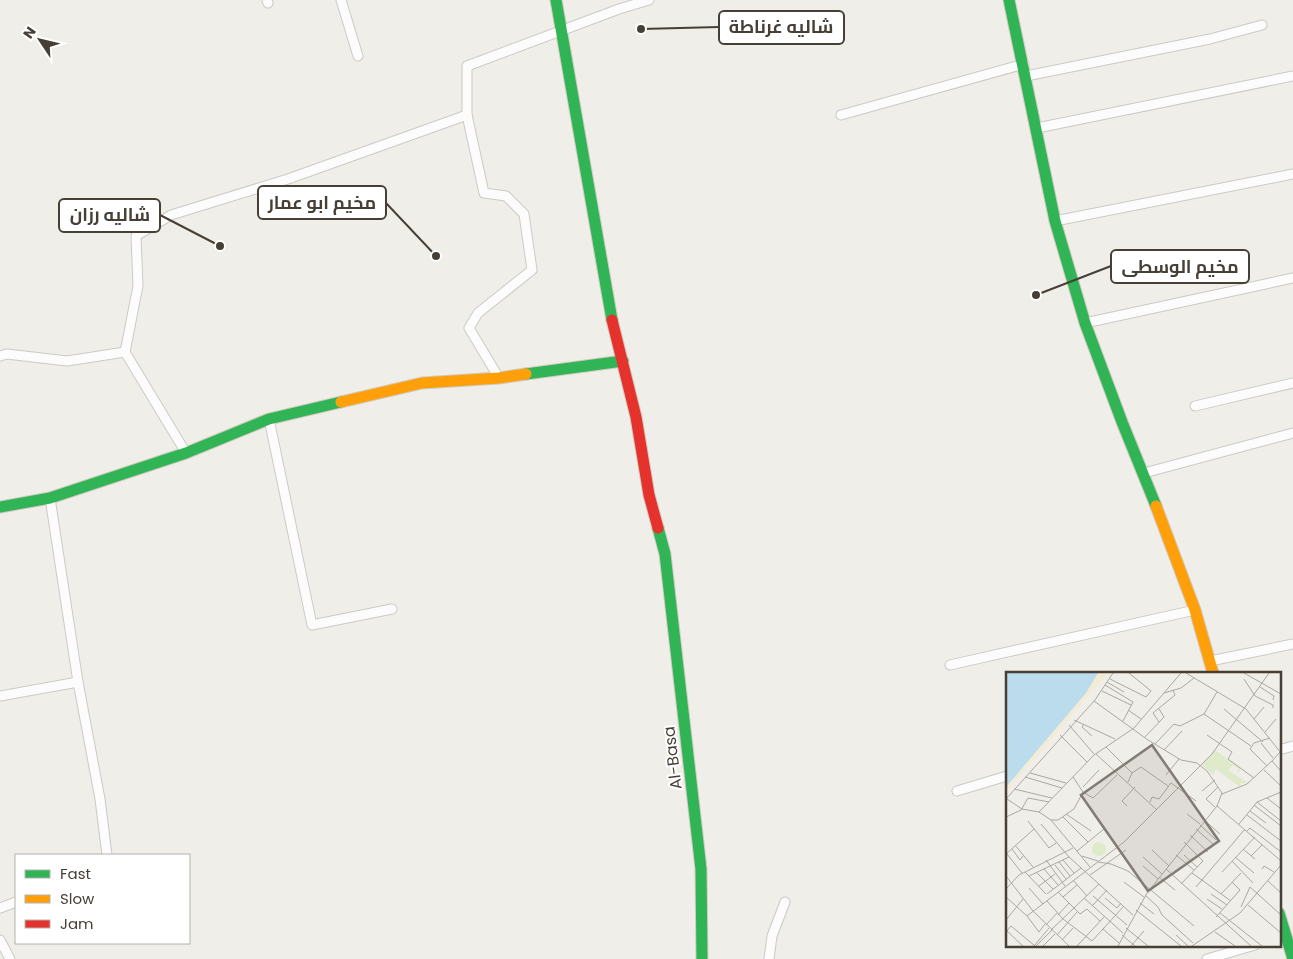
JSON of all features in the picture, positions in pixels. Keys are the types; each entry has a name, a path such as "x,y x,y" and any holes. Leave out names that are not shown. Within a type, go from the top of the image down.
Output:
{"street":[{"path":"342,0 358,56"},
{"name":"Al-Basa","path":"556,0 611,314 636,417 649,495 665,554 701,869 702,959"},
{"path":"499,378 469,328 478,313 532,270 524,214 506,196 484,193 468,115 467,66 619,9 649,0"},
{"path":"1009,0 1024,64 1055,221 1085,323 1195,610 1213,672"},
{"path":"1026,76 1210,39 1262,25"},
{"path":"841,115 1024,64"},
{"path":"1037,128 1293,76"},
{"path":"186,454 125,352 138,286 136,236 171,215 288,179 468,115"},
{"path":"1055,221 1293,174"},
{"path":"1085,323 1293,278"},
{"path":"0,356 7,354 67,361 125,352"},
{"path":"0,507 50,498 186,454 268,419 422,383 499,378 623,361"},
{"path":"1195,406 1293,383"},
{"path":"268,419 312,625 392,609"},
{"path":"1144,473 1293,433"},
{"path":"50,498 78,682 100,799 107,854"},
{"path":"950,665 1195,610"},
{"path":"1210,660 1293,644"},
{"path":"0,696 78,682"},
{"path":"1280,750 1293,746"},
{"path":"957,791 1006,776"},
{"path":"0,908 15,902"},
{"path":"769,959 772,936 785,902"},
{"path":"1280,916 1293,959"},
{"path":"0,940 10,959"},
{"path":"1207,959 1252,946"}],"traffic: fast":[{"path":"556,0 612,320"},
{"path":"1009,0 1055,221 1085,323 1156,506"},
{"path":"526,374 623,361"},
{"path":"0,507 50,498 186,453 269,419 341,402"},
{"path":"658,528 665,554 701,869 702,959"},
{"path":"1280,916 1293,959"}],"traffic: slow":[{"path":"341,402 422,383 499,378 526,374"},
{"path":"1156,506 1195,610 1213,672"}],"traffic: jam":[{"path":"612,320 636,417 649,495 658,528"}],"place":[{"name":"شاليه غرناطة","path":"641,29"},
{"name":"شاليه رزان","path":"220,246"},
{"name":"مخيم ابو عمار","path":"436,256"},
{"name":"مخيم الوسطى","path":"1036,295"}]}
